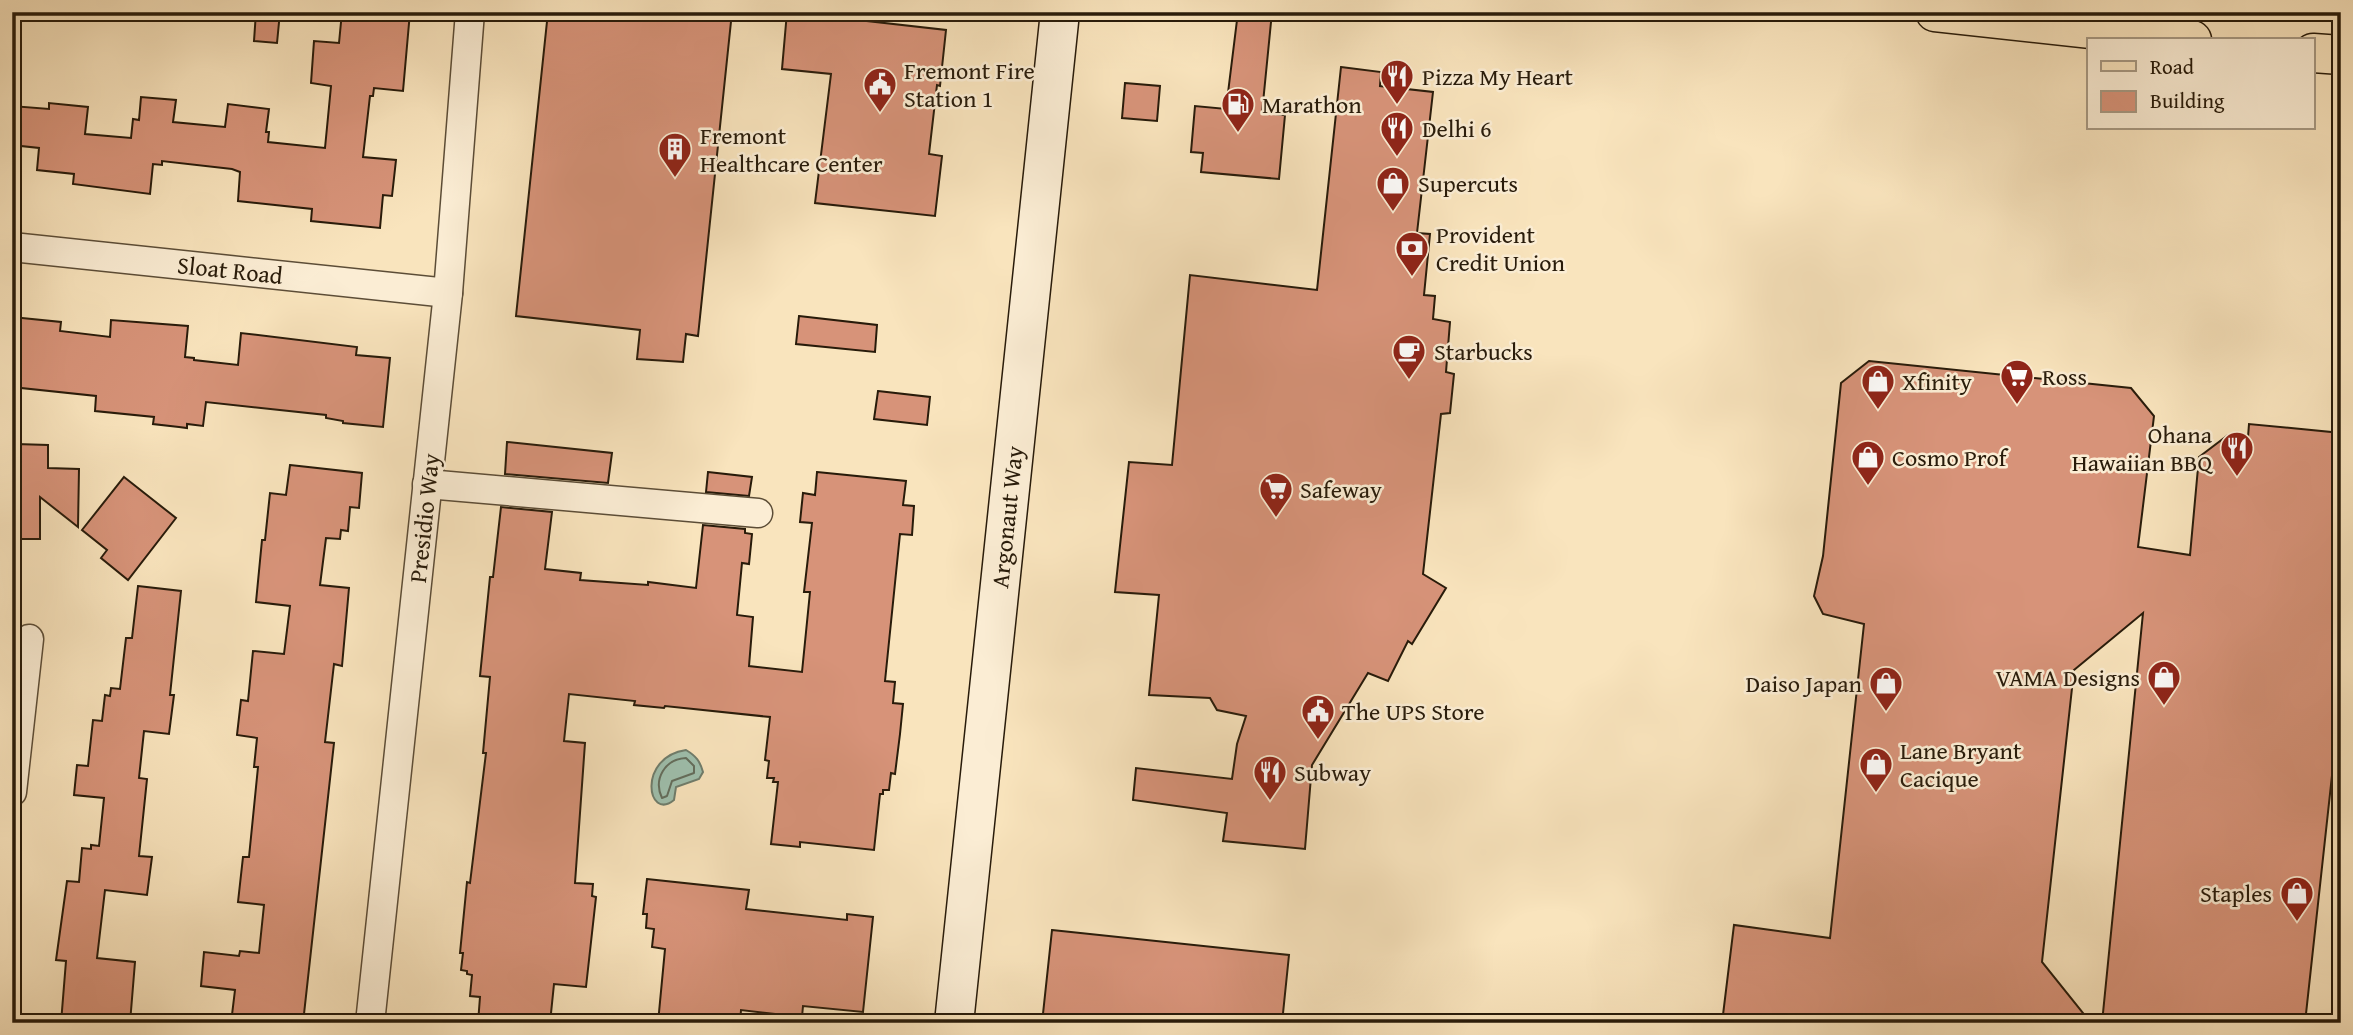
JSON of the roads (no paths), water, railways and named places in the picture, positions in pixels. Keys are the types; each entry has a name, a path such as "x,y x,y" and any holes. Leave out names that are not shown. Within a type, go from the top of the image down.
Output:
{"main road":[{"path":"1935,12 2174,38"},
{"path":"2314,52 2341,55"}],"street":[{"name":"Presidio Way","path":"370,1023 448,293 470,12"},
{"name":"Argonaut Way","path":"954,1023 1060,12"},
{"name":"Sloat Road","path":"12,247 448,293"},
{"path":"427,484 758,513"},
{"path":"12,792 29,639"}],"water":[{"path":"686,750 697,759 703,772 699,779 676,787 674,800 665,804 658,802 653,796 654,775 660,764 670,755"}],"place":[{"name":"Pizza My Heart","path":"1397,106"},
{"name":"Fremont Fire Station 1","path":"880,114"},
{"name":"Marathon","path":"1238,134"},
{"name":"Delhi 6","path":"1397,158"},
{"name":"Fremont Healthcare Center","path":"675,179"},
{"name":"Supercuts","path":"1393,213"},
{"name":"Provident Credit Union","path":"1412,278"},
{"name":"Starbucks","path":"1409,381"},
{"name":"Ross","path":"2017,406"},
{"name":"Xfinity","path":"1878,411"},
{"name":"Ohana Hawaiian BBQ","path":"2237,478"},
{"name":"Cosmo Prof","path":"1868,487"},
{"name":"Safeway","path":"1276,519"},
{"name":"VAMA Designs","path":"2164,707"},
{"name":"Daiso Japan","path":"1886,713"},
{"name":"The UPS Store","path":"1318,741"},
{"name":"Lane Bryant Cacique","path":"1876,794"},
{"name":"Subway","path":"1270,802"},
{"name":"Staples","path":"2297,923"}]}
